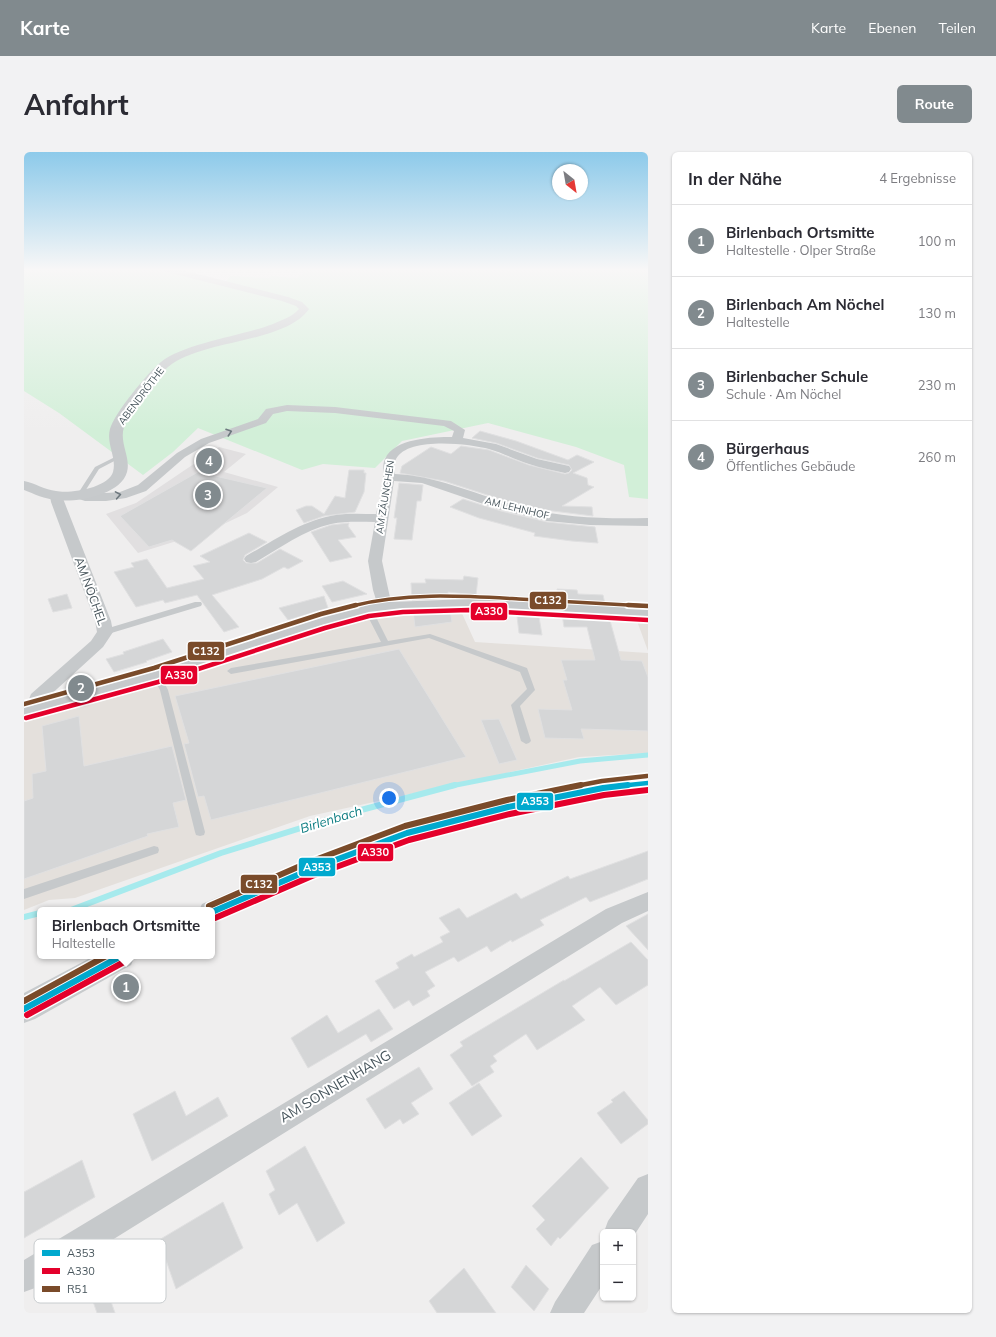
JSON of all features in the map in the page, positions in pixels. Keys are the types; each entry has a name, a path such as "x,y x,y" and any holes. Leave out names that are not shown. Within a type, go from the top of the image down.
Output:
{"street":[{"name":"ABENDRÖTHE","path":"24,485 56,496 80,495 102,488 115,481 121,470 115,437 117,426 132,404 164,365 187,353 284,323"},
{"path":"80,495 85,497 106,497 122,495 142,488 181,455 205,441 262,421 270,411 287,408 354,412 447,423 460,430 457,440"},
{"name":"AM ZÄUNCHEN","path":"385,606 380,590 375,561 389,477 389,465 392,456 399,450 428,441 457,440 492,446 534,462 565,469"},
{"name":"AM LEHNHOF","path":"389,477 424,480 514,510 532,514 580,521 608,523 648,522"},
{"name":"AM NÖCHEL","path":"30,709 37,698 97,644 105,632 104,621 57,502 56,496"},
{"path":"251,559 308,528 323,522 342,518 382,518"},
{"path":"30,709 156,675 316,624 368,609 385,606 469,603 648,613"},
{"path":"215,911 309,870 407,834 508,807 603,788 648,783"},
{"name":"AM SONNENHANG","path":"86,1239 614,916 648,901"},
{"path":"24,1009 116,959"},
{"path":"621,1229 648,1188"},
{"path":"566,1313 600,1261"},
{"name":"AM SONNENHANG","path":"24,1277 34,1271"}],"lane":[{"path":"80,495 97,468 119,456"},
{"path":"105,632 198,604"},
{"path":"368,609 386,644"},
{"path":"231,671 430,636 524,670 531,690 514,705 526,740"},
{"path":"156,675 164,690 200,832"},
{"path":"24,894 154,850"}],"shaded area":[{"path":"219,447 246,454 224,472 278,487 247,513 209,531 138,553 106,514 136,503"},
{"path":"460,609 475,642 648,653 648,753 579,757 310,816 75,898 49,900 24,910 24,719 278,642 387,614"},
{"path":"637,621 648,621 648,651"}],"green space":[{"path":"24,323 648,323 648,499 629,497 624,465 576,447 488,423 402,441 375,468 323,464 302,470 198,428 173,452 143,475 59,413 24,391"}],"building":[{"path":"480,431 516,441 568,460 577,455 594,462 573,473 587,478 588,485 594,487 562,506 592,507 593,516 537,509 506,501 444,481 400,473 402,466 431,447 451,454 461,446 489,450 529,465 565,474 572,470 569,465 537,458 496,443 472,438"},
{"path":"349,470 364,470 364,473 366,473 364,492 355,512 324,516 304,523 296,510 306,506 312,506 324,514 335,496 345,498"},
{"path":"198,472 267,488 191,551 172,540 149,547 120,516"},
{"path":"399,483 423,485 421,501 417,501 412,540 394,539 397,518 394,518"},
{"path":"463,499 501,511 547,522 595,527 598,543 534,536 535,533 479,518 450,507"},
{"path":"349,523 348,526 356,537 338,540 352,557 330,562 311,532 331,525"},
{"path":"249,533 267,542 245,555 243,560 246,563 257,563 280,549 303,561 288,569 284,567 262,579 212,595 239,627 224,632 197,595 165,603 163,600 136,607 114,572 134,567 131,563 147,559 167,588 204,579 193,566 210,562 200,556"},
{"path":"464,576 478,578 476,595 448,592 449,598 412,600 411,583 426,583 425,579 463,580"},
{"path":"343,581 367,594 332,602 322,586"},
{"path":"557,589 577,590 578,594 603,595 605,604 560,602"},
{"path":"67,594 72,608 53,612 48,599"},
{"path":"324,596 328,608 288,620 279,608"},
{"path":"450,609 452,622 415,627 413,611"},
{"path":"562,614 609,617 621,660 642,661 648,677 648,731 581,729 584,739 545,738 538,709 572,710 563,680 567,680 561,660 595,660 587,627 564,627"},
{"path":"517,616 539,617 542,635 519,633"},
{"path":"163,639 172,652 146,661 147,662 114,672 106,659 124,654 123,652"},
{"path":"399,649 466,757 211,820 204,796 198,797 184,744 189,743 175,696"},
{"path":"79,716 84,766 172,746 186,800 173,803 179,827 147,834 148,836 24,879 24,801 33,798 32,774 46,771 42,726"},
{"path":"499,719 517,760 499,764 481,720"},
{"path":"648,851 648,879 590,902 586,897 540,920 544,925 512,942 511,940 491,952 487,946 458,962 454,957 425,972 435,986 427,991 430,996 413,1006 409,1000 394,1009 375,981 399,968 396,963 412,954 414,957 443,942 440,937 450,932 439,918 459,908 467,918 516,893 521,899 568,876 570,879"},
{"path":"648,914 648,950 626,926"},
{"path":"631,942 648,960 648,985 616,1005 600,987 572,1006 585,1020 537,1050 526,1034 493,1056 497,1061 490,1066 494,1072 472,1086 450,1055 463,1046 460,1042"},
{"path":"379,1009 393,1029 371,1042 366,1034 308,1068 291,1038 327,1015 338,1033"},
{"path":"419,1067 433,1089 411,1103 419,1114 403,1124 400,1119 385,1129 366,1099"},
{"path":"479,1083 502,1116 472,1136 449,1103"},
{"path":"175,1091 186,1116 218,1097 228,1116 152,1161 133,1114"},
{"path":"624,1091 648,1120 648,1124 621,1144 597,1113 613,1102 611,1100"},
{"path":"305,1146 345,1223 317,1242 297,1203 279,1215 269,1194 275,1190 266,1171"},
{"path":"581,1157 609,1188 560,1239 558,1237 551,1246 536,1229 545,1220 532,1206"},
{"path":"82,1160 95,1197 24,1238 24,1192"},
{"path":"223,1202 243,1248 176,1289 166,1260 166,1239 161,1239"},
{"path":"526,1265 549,1289 534,1311 511,1287"},
{"path":"464,1268 496,1313 437,1313 429,1301"},
{"path":"94,1303 112,1303 115,1313 97,1313"}],"waterway":[{"name":"Birlenbach","path":"452,786 580,761 648,755"},
{"name":"Birlenbach","path":"79,907 221,853 346,814 452,786"},
{"name":"Birlenbach","path":"24,917 37,914"}],"transit line":[{"name":"C132","path":"24,704 154,668 321,614 367,602 402,598 469,596 648,606"},
{"name":"A330","path":"26,718 158,682 325,628 369,616 403,612 469,610 648,620"},
{"name":"C132","path":"209,906 307,863 405,826 507,800 602,781 647,776"},
{"name":"A353","path":"215,911 309,870 407,833 508,807 603,788 648,783"},
{"name":"A330","path":"215,918 312,876 409,840 510,814 604,795 648,790"},
{"name":"C132","path":"24,1001 101,959"},
{"name":"A353","path":"24,1009 116,959"},
{"name":"A330","path":"27,1015 124,962"}],"place":[{"name":"Bürgerhaus","path":"209,461"},
{"name":"Birlenbacher Schule","path":"208,495"},
{"name":"Birlenbach Am Nöchel","path":"81,688"},
{"name":"Birlenbach Ortsmitte","path":"126,987"}]}
